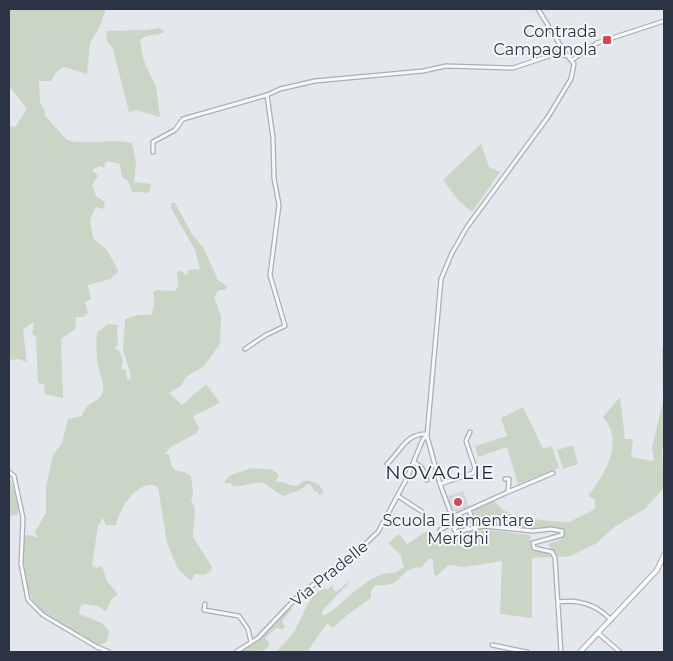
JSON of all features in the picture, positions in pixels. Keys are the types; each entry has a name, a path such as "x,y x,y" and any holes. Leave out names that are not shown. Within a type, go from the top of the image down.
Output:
{"street":[{"path":"458,516 455,516 450,511 440,484 427,435 439,291 446,265 467,228 548,117 571,79 574,69 572,60 538,9"},
{"path":"572,60 597,43 664,21"},
{"path":"153,152 152,142 175,130 183,119 267,95 286,87 321,81 423,71 454,65 507,69 558,53 568,56"},
{"path":"245,349 266,335 285,326 270,275 279,205 267,95"},
{"path":"440,484 473,473 475,468 466,441 470,432"},
{"path":"387,464 407,439 418,434 427,435"},
{"name":"Via Pradelle","path":"236,652 258,638 296,598 369,541 386,520 423,439 427,435"},
{"path":"414,462 422,468 427,480"},
{"path":"9,472 14,476 23,518 22,570 28,600 43,615 97,647 109,652"},
{"path":"440,530 458,520 458,516 490,498 553,473"},
{"path":"505,479 509,479 508,492"},
{"path":"398,496 421,511"},
{"path":"469,510 471,516 457,525 454,529 456,532 483,526 533,531 551,529 562,531 562,534 556,537 533,543 534,548 552,552 555,558 561,652"},
{"path":"580,652 657,570 664,555"},
{"path":"558,602 567,600 589,603 611,620"},
{"path":"205,604 204,610 239,616 248,629 251,642"},
{"path":"598,633 620,652"},
{"path":"492,645 527,652"}],"shaded area":[{"name":"Scuola Elementare Merighi","path":"463,491 469,507 455,514 447,496"}],"green space":[{"path":"9,9 106,9 99,28 90,43 87,74 64,67 56,72 51,81 39,81 40,102 45,111 45,116 67,140 75,142 116,141 132,143 136,162 134,182 151,184 150,191 146,194 144,192 132,192 128,181 122,177 120,164 108,161 105,163 104,168 99,166 92,170 98,176 92,185 96,196 105,202 103,209 96,207 90,220 93,238 107,250 118,270 110,279 88,285 91,299 85,302 88,313 84,317 76,317 75,329 61,339 63,398 45,394 44,384 38,383 36,337 32,334 34,322 23,329 27,363 20,359 9,360 9,126 15,127 27,109 9,86"},
{"path":"159,28 164,30 163,33 140,40 143,59 156,87 160,117 136,110 129,112 113,49 107,41 106,31"},
{"path":"481,144 489,167 500,172 472,212 458,200 443,180"},
{"path":"171,203 175,203 192,234 203,247 218,280 227,286 226,290 219,290 214,297 221,316 220,344 204,366 186,377 182,385 169,393 182,405 206,384 220,403 193,416 199,428 197,433 172,446 165,453 169,455 174,470 191,476 193,494 191,500 195,508 193,537 212,567 211,571 204,575 195,574 191,581 178,569 167,543 158,487 144,486 137,490 121,511 116,525 106,525 103,518 98,526 92,565 97,568 102,566 107,581 118,594 111,600 106,611 97,606 83,604 80,607 79,614 102,623 109,631 107,642 98,645 47,615 37,606 25,580 23,536 30,535 37,538 35,532 46,513 46,487 53,455 62,443 68,419 82,416 86,408 102,394 103,384 97,358 97,332 108,324 119,325 117,329 118,344 114,349 119,350 123,361 121,369 126,370 127,379 130,380 131,376 123,350 125,319 138,315 151,315 154,306 153,292 156,290 175,291 178,286 177,273 180,270 186,275 189,270 200,269 195,250 171,208"},
{"path":"664,348 664,444 662,451 664,487 645,509 614,527 597,543 571,556 556,557 548,544 562,539 563,535 560,530 536,531 489,524 470,527 468,522 473,513 469,506 492,499 503,510 516,517 551,521 569,522 595,509 595,500 588,496 606,468 612,447 609,427 603,417 620,397 625,439 633,439 631,457 654,461 652,448 663,401 662,349"},
{"path":"523,407 543,449 552,446 559,468 518,484 507,447 478,457 475,446 507,436 501,418"},
{"path":"573,445 578,464 563,469 557,450"},
{"path":"251,468 273,470 279,475 276,482 293,486 303,481 313,482 319,485 323,494 318,495 318,492 314,491 311,485 308,484 300,490 283,496 262,482 233,487 231,483 224,483 229,476"},
{"path":"9,475 19,508 17,515 9,516"},
{"path":"481,529 530,535 533,550 546,552 552,557 532,558 532,618 500,614 502,561 464,567 448,565 437,576 434,575 433,560 429,558 421,568 409,570 394,583 374,586 371,598 333,628 327,623 307,652 276,652 293,633 310,600 319,591 325,588 327,590 333,584 333,589 336,592 349,583 322,611 322,615 327,614 362,585 384,574 395,573 404,567 400,554 388,543 399,534 407,544 427,531 443,538"},
{"path":"290,604 292,609 282,621 285,627 283,629 276,628 265,638 270,643 264,650 260,652 238,652 257,639"}],"place":[{"name":"Contrada Campagnola","path":"607,40"},
{"name":"Scuola Elementare Merighi","path":"458,502"}],"district":[{"name":"NOVAGLIE","path":"440,472"}]}
